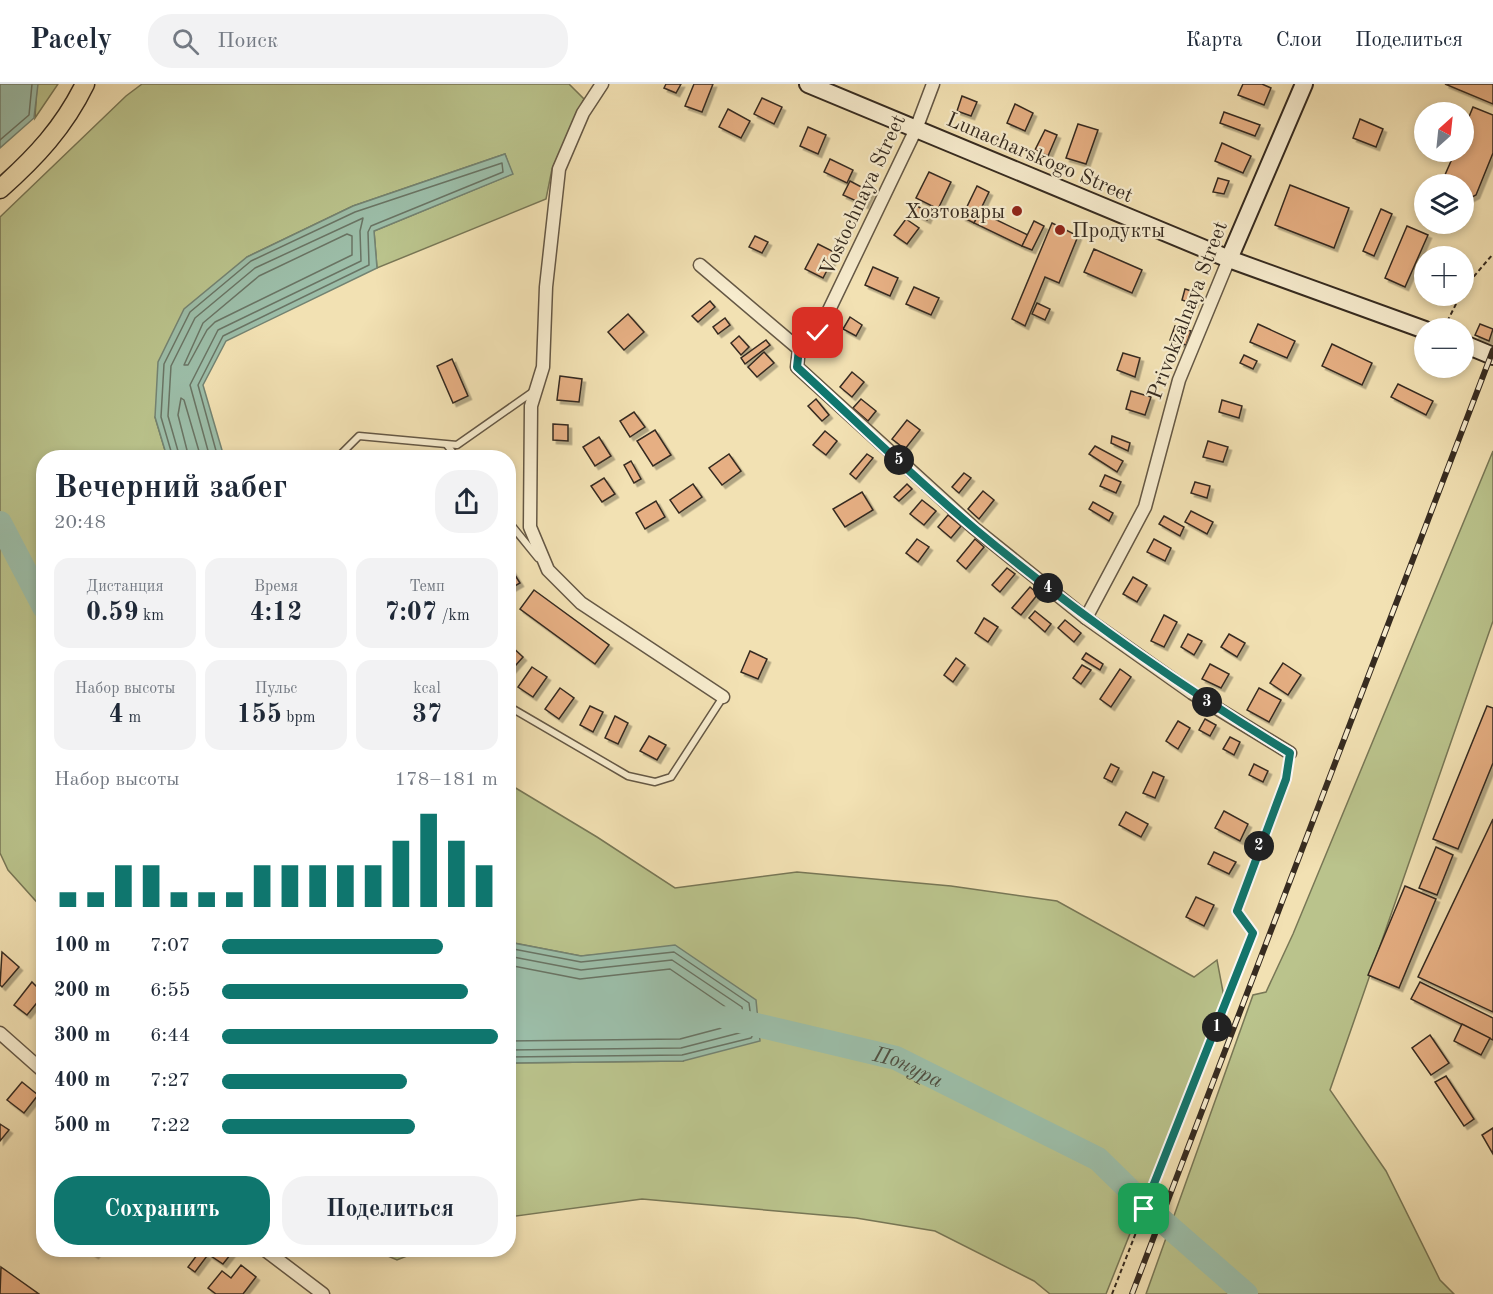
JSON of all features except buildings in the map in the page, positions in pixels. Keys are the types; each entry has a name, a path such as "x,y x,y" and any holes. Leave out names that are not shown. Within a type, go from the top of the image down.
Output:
{"main road":[{"path":"0,189 50,141 70,116 86,84"},
{"name":"Lunacharskogo Street","path":"808,84 1229,260 1414,326"},
{"name":"Privokzalnaya Street","path":"1229,260 1304,84"},
{"path":"1474,348 1492,356"}],"street":[{"path":"602,84 583,113 559,169 546,287 543,367 531,406 530,526 548,570 581,603 723,697"},
{"name":"Vostochnaya Street","path":"799,349 818,333 916,129 933,84"},
{"name":"Privokzalnaya Street","path":"1086,618 1146,507 1179,380 1229,260"},
{"path":"700,265 799,349 797,367 974,528 1086,618 1192,693 1290,753"},
{"path":"0,1033 36,1065"},
{"path":"274,1257 322,1294"}],"lane":[{"path":"345,450 359,436 457,446 537,389"},
{"path":"447,445 451,450"},
{"path":"516,531 548,570"},
{"path":"516,711 628,776 655,782 671,777 723,697"}],"path":[{"path":"1474,276 1493,254"},
{"path":"1112,1294 1253,933 1237,911 1286,779 1290,753"}],"green space":[{"path":"37,84 58,84 35,118"},
{"path":"142,84 569,84 584,99 552,169 546,199 377,268 374,231 512,174 505,154 353,206 247,257 155,417 165,450 36,450 36,901 8,870 0,853 0,217 126,96"},
{"path":"1493,451 1493,621 1330,1090 1386,1171 1440,1280 1454,1294 1146,1294 1253,995 1266,992 1293,934"},
{"path":"516,788 675,888 797,872 951,886 1057,901 1194,977 1217,960 1224,997 1106,1294 1050,1294 1034,1281 935,1231 856,1218 642,1199 516,1216 516,1063 683,1061 627,952 581,956 516,943"}],"water":[{"path":"0,84 38,84 34,118 0,148"},
{"path":"505,154 513,174 374,231 377,268 226,341 203,385 222,450 165,450 155,417 158,362 184,309 247,257 353,206"},
{"path":"516,944 581,956 675,945 756,1000 760,1041 683,1061 516,1063"}],"waterway":[{"name":"Понура","path":"0,523 36,592"},
{"name":"Понура","path":"727,1018 896,1058 1098,1159 1151,1211 1246,1294"}],"railway":[{"path":"1132,1294 1493,350"}],"place":[{"name":"Хозтовары","path":"1017,211"},
{"name":"Продукты","path":"1060,230"}],"route":[{"path":"818,333 799,349 797,367 974,528 1086,618 1192,693 1290,753 1286,779 1264,833 1237,911 1253,933 1144,1209"}]}
